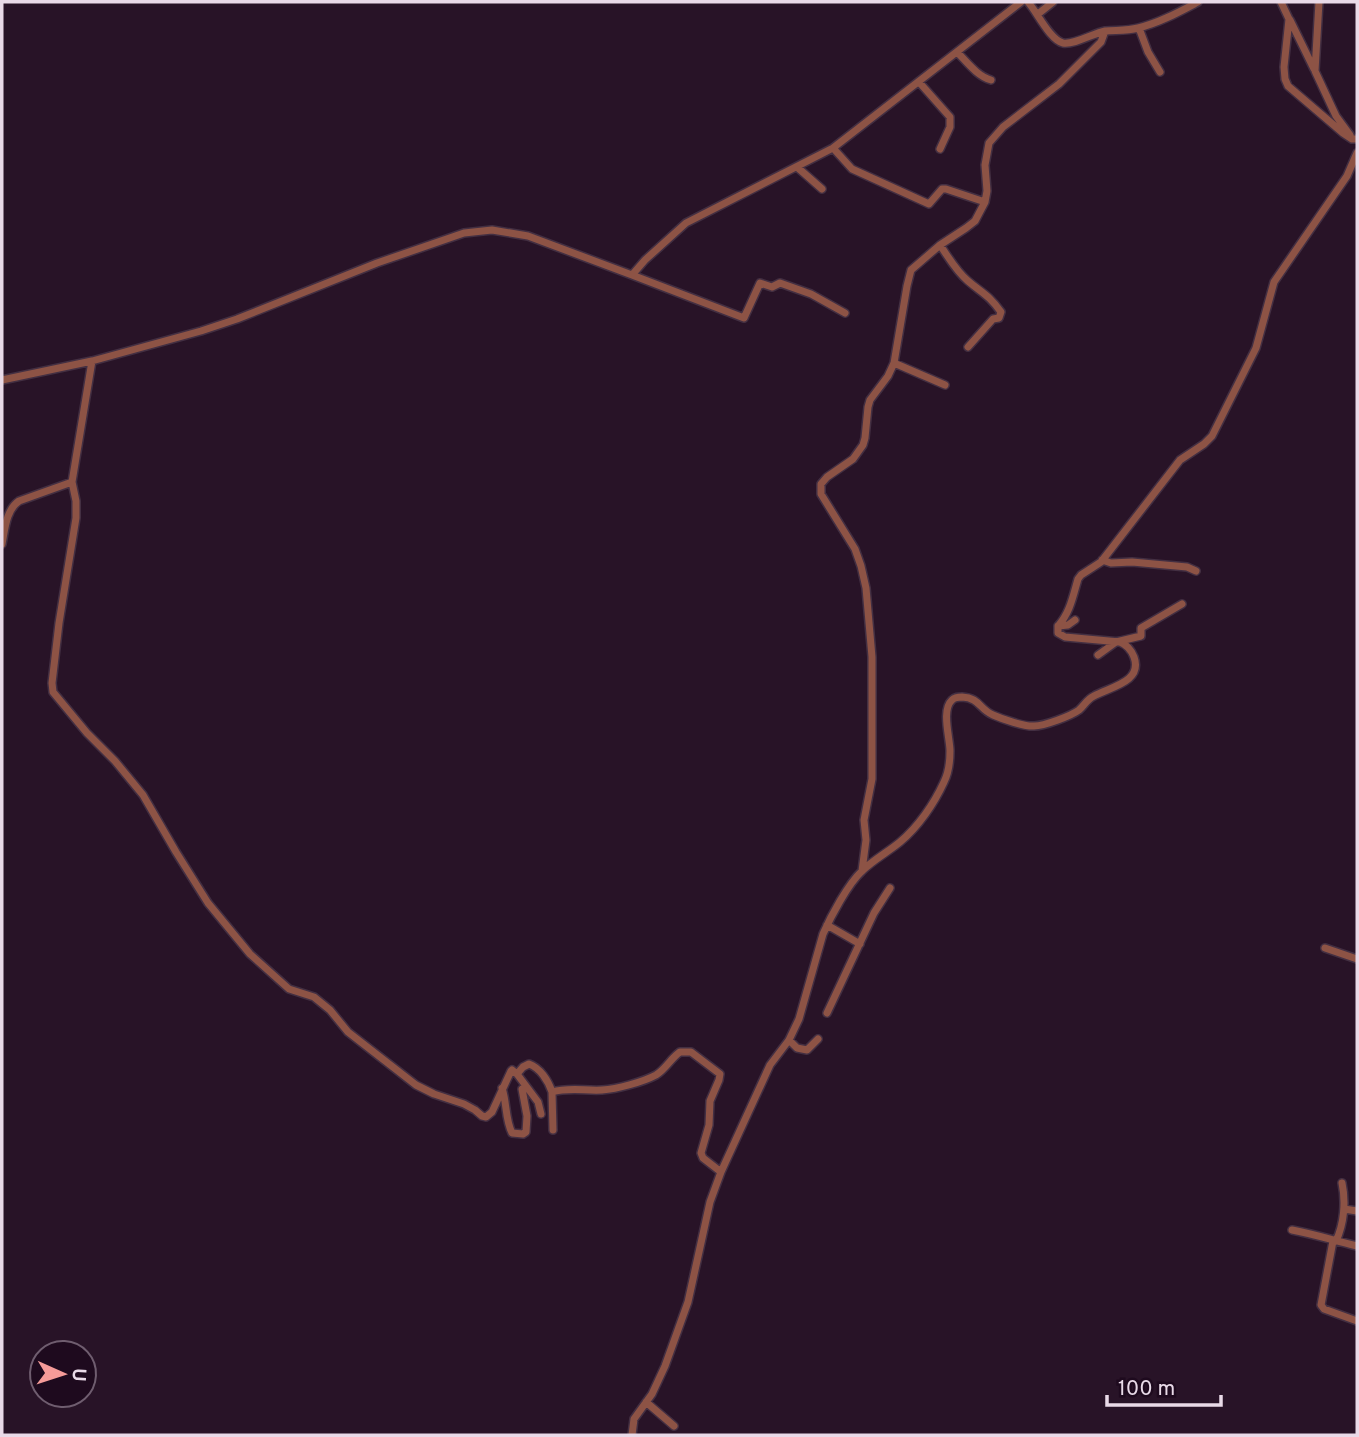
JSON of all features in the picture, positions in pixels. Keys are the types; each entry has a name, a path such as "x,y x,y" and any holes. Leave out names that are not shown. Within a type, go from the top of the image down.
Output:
{"street":[{"path":"632,275 686,223 833,148 1021,2"},
{"path":"1028,2 1051,34 1062,43 1105,31 1120,32 1139,28 1198,2"},
{"path":"1038,14 1053,2"},
{"path":"1281,2 1336,116 1355,139"},
{"path":"1315,71 1319,2"},
{"path":"1289,19 1284,67 1287,86 1328,121 1355,139"},
{"path":"1139,28 1148,52 1160,72"},
{"path":"862,871 866,840 864,820 872,779 872,657 866,588 855,549 821,494 821,484 860,452 865,438 867,407 894,363 911,271 940,245 967,228 985,202 985,165 989,143 1003,127 1059,84 1101,42 1105,31"},
{"path":"957,52 978,73 991,80"},
{"path":"919,82 950,117 950,127 940,149"},
{"path":"833,148 852,169 929,204 946,189 985,202"},
{"path":"632,1435 634,1419 652,1394 665,1366 688,1302 710,1202 720,1172 770,1065 789,1040 799,1019 822,934 854,881 862,871 902,840 923,817 945,780 950,750 946,723 948,708 953,698 974,699 994,716 1037,726 1076,712 1090,698 1130,678 1135,669 1135,659 1129,647 1116,642 1063,636 1058,633 1058,626 1069,610 1078,579 1102,560 1180,460 1212,436 1256,348 1274,282 1349,172 1357,153"},
{"path":"797,167 822,189"},
{"path":"2,380 92,361 237,320 377,263 464,233 492,230 528,236 744,318 760,283 772,287 780,283 811,294 845,313"},
{"path":"940,245 954,267 969,283 994,301 1001,312 999,318 993,319 968,347"},
{"path":"92,361 72,482 76,518 53,671 52,688 55,696 143,795 208,903 234,937 289,989 314,997 330,1010 348,1032 416,1085 434,1094 464,1104 486,1117 492,1112 512,1070 538,1102 541,1114"},
{"path":"894,363 945,385"},
{"path":"2,544 13,505 72,482"},
{"path":"1102,560 1111,563 1132,562 1187,567 1196,571"},
{"path":"1098,655 1116,642 1140,636 1142,628 1182,604"},
{"path":"1058,626 1068,625 1074,620"},
{"path":"827,1013 874,913 890,888"},
{"path":"827,925 860,944"},
{"path":"1325,948 1357,959"},
{"path":"789,1040 797,1048 807,1050 818,1039"},
{"path":"552,1092 565,1088 616,1088 657,1074 677,1054 691,1052 720,1074 710,1101 709,1125 701,1153 703,1158 720,1172"},
{"path":"517,1074 525,1065 533,1065 549,1084 552,1092 553,1130"},
{"path":"502,1088 512,1133 523,1134 527,1124 522,1089 526,1086"},
{"path":"1342,1183 1344,1209 1341,1231 1334,1241 1321,1305 1324,1309 1357,1321"},
{"path":"1344,1209 1357,1211"},
{"path":"1292,1230 1357,1246"},
{"path":"646,1402 674,1426"}]}
